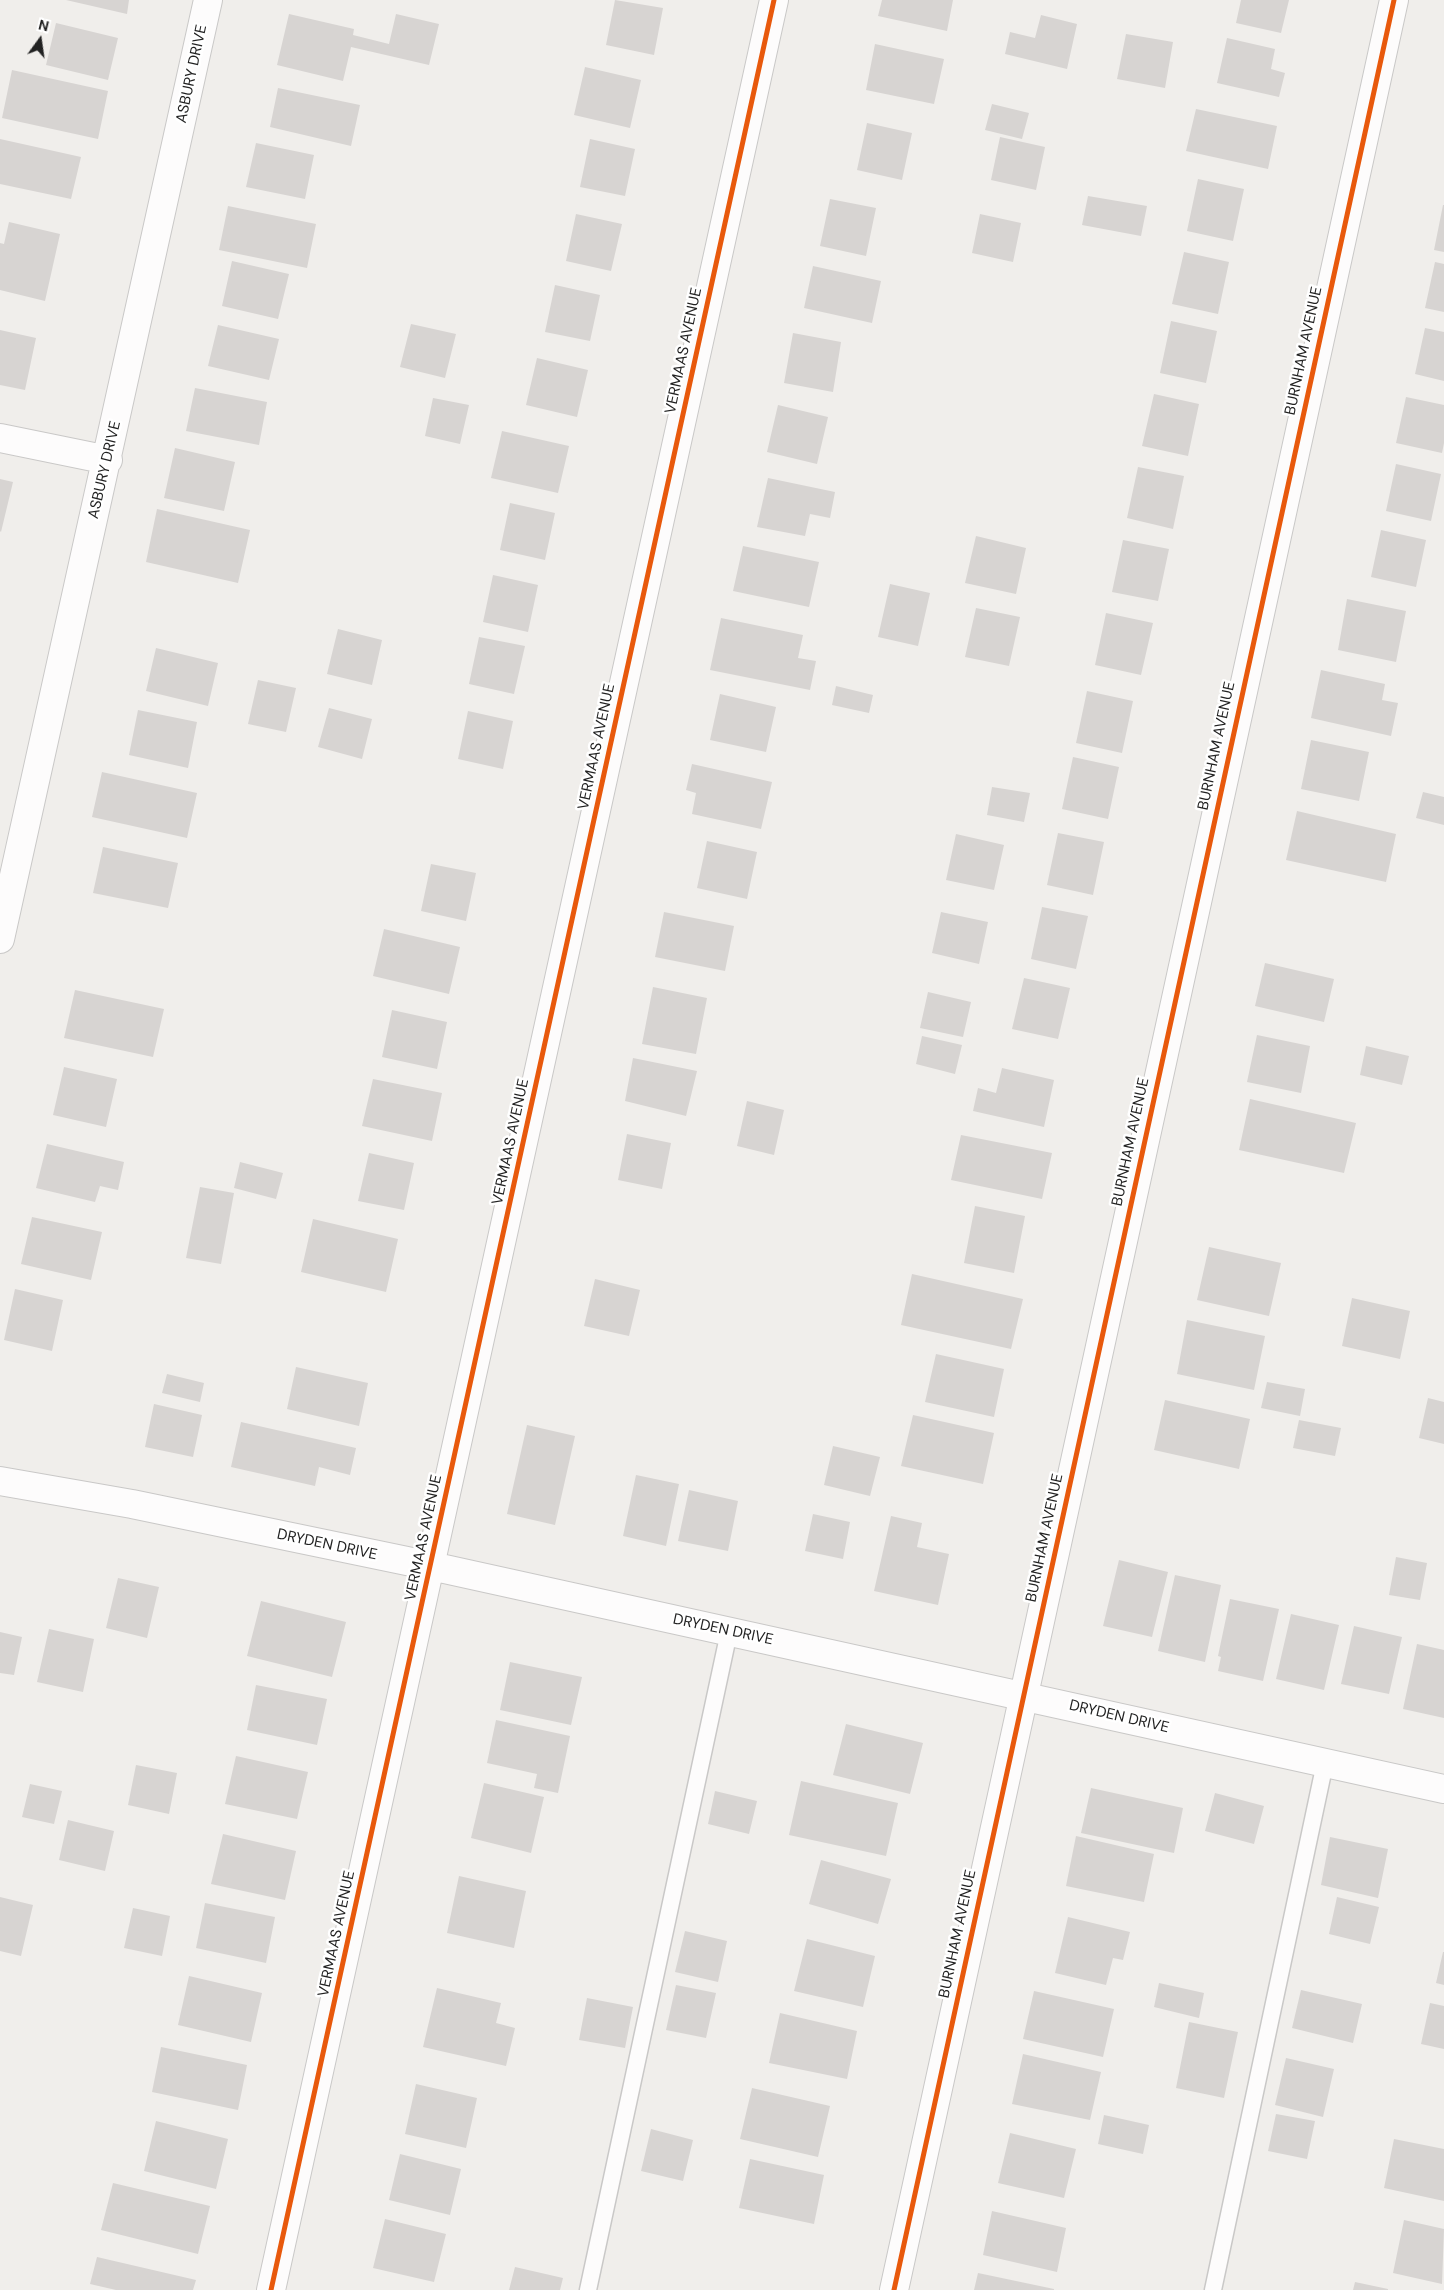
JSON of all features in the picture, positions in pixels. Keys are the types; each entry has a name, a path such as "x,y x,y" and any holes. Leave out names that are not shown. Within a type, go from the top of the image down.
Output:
{"street":[{"name":"ASBURY DRIVE","path":"0,940 108,460 208,0"},
{"name":"VERMAAS AVENUE","path":"271,2290 774,0"},
{"name":"BURNHAM AVENUE","path":"894,2290 1394,0"},
{"path":"0,438 108,460"},
{"name":"DRYDEN DRIVE","path":"0,1481 132,1504 431,1566 1444,1789"}],"lane":[{"path":"588,2290 730,1632"},
{"path":"1213,2290 1325,1763"}],"building":[{"path":"66,0 129,0 127,14"},
{"path":"615,0 663,8 654,55 606,45"},
{"path":"882,0 953,0 947,31 878,16"},
{"path":"1241,0 1289,0 1281,33 1236,23"},
{"path":"289,14 354,29 353,35 389,44 396,14 439,24 429,65 351,47 343,81 277,65"},
{"path":"1041,15 1077,24 1067,69 1005,54 1010,32 1035,38"},
{"path":"56,23 118,38 108,80 46,65"},
{"path":"1126,34 1173,42 1165,88 1117,79"},
{"path":"1227,38 1275,49 1271,69 1285,73 1279,97 1217,83"},
{"path":"875,44 944,59 934,104 866,90"},
{"path":"585,67 641,80 630,128 574,115"},
{"path":"12,70 108,91 98,139 2,118"},
{"path":"278,88 360,105 351,146 270,127"},
{"path":"992,104 1029,113 1022,139 985,130"},
{"path":"1196,109 1277,126 1268,169 1186,151"},
{"path":"867,123 912,133 902,180 857,170"},
{"path":"1000,137 1045,147 1036,190 991,180"},
{"path":"0,139 81,157 71,199 0,184"},
{"path":"590,139 635,149 625,196 580,187"},
{"path":"256,143 314,155 305,199 246,187"},
{"path":"1198,179 1244,189 1233,241 1187,231"},
{"path":"1088,196 1147,206 1141,236 1082,225"},
{"path":"830,199 876,208 866,256 820,246"},
{"path":"1444,205 1444,252 1434,250"},
{"path":"228,206 316,224 307,268 219,250"},
{"path":"576,214 622,224 611,271 566,261"},
{"path":"980,214 1021,223 1013,262 972,253"},
{"path":"9,222 60,234 45,301 0,290 0,243 4,244"},
{"path":"1184,252 1229,262 1218,314 1172,304"},
{"path":"232,261 289,274 278,319 222,306"},
{"path":"1435,262 1444,264 1444,312 1425,308"},
{"path":"813,266 881,281 872,323 804,308"},
{"path":"555,285 600,295 590,341 545,332"},
{"path":"1171,321 1217,331 1206,383 1160,373"},
{"path":"411,324 456,334 445,378 400,367"},
{"path":"218,325 279,339 269,380 208,366"},
{"path":"1425,328 1444,332 1444,381 1415,374"},
{"path":"0,330 36,338 25,390 0,385"},
{"path":"793,333 841,342 833,392 784,383"},
{"path":"537,358 588,370 577,417 526,405"},
{"path":"195,388 267,402 259,445 186,431"},
{"path":"1154,394 1199,404 1188,456 1142,446"},
{"path":"1406,397 1444,405 1444,443 1442,453 1396,443"},
{"path":"433,398 469,405 460,444 425,436"},
{"path":"778,405 828,417 817,464 767,452"},
{"path":"502,431 569,446 558,493 491,478"},
{"path":"175,448 235,462 224,511 164,498"},
{"path":"1396,464 1441,474 1431,521 1386,511"},
{"path":"1138,467 1184,476 1173,529 1127,518"},
{"path":"768,478 835,492 830,518 810,514 805,536 757,527"},
{"path":"0,479 13,482 1,532 0,531"},
{"path":"510,503 555,513 545,560 500,550"},
{"path":"157,509 250,530 238,583 146,562"},
{"path":"1381,530 1426,540 1416,587 1371,577"},
{"path":"976,536 1026,548 1016,594 965,583"},
{"path":"1123,540 1169,549 1158,601 1112,592"},
{"path":"743,546 819,562 809,607 733,591"},
{"path":"493,575 538,585 528,632 483,622"},
{"path":"890,584 930,593 918,646 878,637"},
{"path":"1347,599 1406,611 1396,662 1338,650"},
{"path":"976,608 1020,617 1009,666 965,657"},
{"path":"1106,613 1153,623 1141,675 1095,665"},
{"path":"721,618 803,635 798,658 816,661 810,690 710,670"},
{"path":"338,629 382,640 372,685 327,674"},
{"path":"479,637 525,646 514,694 469,684"},
{"path":"156,648 218,663 208,706 146,691"},
{"path":"1321,670 1385,684 1382,700 1398,703 1391,736 1311,718"},
{"path":"258,680 296,688 286,732 248,724"},
{"path":"836,686 873,695 869,713 832,705"},
{"path":"1087,691 1133,701 1122,753 1076,743"},
{"path":"720,694 776,707 766,752 710,740"},
{"path":"329,708 372,719 362,759 318,747"},
{"path":"138,710 197,722 188,768 129,755"},
{"path":"468,711 513,721 503,769 458,759"},
{"path":"1311,740 1369,752 1359,801 1301,789"},
{"path":"1073,757 1119,767 1108,819 1062,809"},
{"path":"692,764 772,782 761,829 692,814 696,793 686,790"},
{"path":"102,772 197,793 187,838 92,817"},
{"path":"992,787 1030,793 1024,822 987,815"},
{"path":"1423,792 1444,797 1444,825 1416,818"},
{"path":"1297,811 1396,834 1386,882 1286,860"},
{"path":"1058,833 1104,842 1093,895 1047,885"},
{"path":"956,834 1004,845 994,890 946,880"},
{"path":"707,841 757,852 747,899 697,888"},
{"path":"103,847 178,863 168,908 93,893"},
{"path":"431,864 476,873 466,921 421,911"},
{"path":"1042,907 1088,916 1076,969 1031,959"},
{"path":"664,912 734,926 725,971 655,957"},
{"path":"941,912 988,922 979,964 932,953"},
{"path":"384,929 460,947 449,994 373,976"},
{"path":"1265,963 1334,979 1324,1022 1255,1006"},
{"path":"1024,978 1070,988 1058,1039 1012,1029"},
{"path":"653,987 707,998 696,1054 642,1044"},
{"path":"75,990 164,1009 153,1057 64,1038"},
{"path":"928,992 971,1002 963,1037 920,1028"},
{"path":"392,1010 447,1022 437,1069 382,1057"},
{"path":"1257,1035 1310,1046 1301,1093 1247,1082"},
{"path":"922,1036 962,1045 955,1074 916,1064"},
{"path":"1366,1046 1409,1056 1402,1085 1360,1075"},
{"path":"633,1058 697,1071 686,1116 625,1101"},
{"path":"64,1067 117,1079 106,1127 53,1115"},
{"path":"1002,1068 1054,1080 1044,1127 973,1111 978,1088 996,1093"},
{"path":"373,1079 442,1093 432,1141 362,1126"},
{"path":"1250,1099 1356,1123 1344,1173 1239,1150"},
{"path":"747,1101 784,1110 774,1155 737,1146"},
{"path":"627,1134 671,1143 662,1189 618,1180"},
{"path":"961,1135 1052,1153 1042,1199 951,1180"},
{"path":"47,1144 124,1162 118,1190 100,1186 95,1202 36,1188"},
{"path":"369,1153 414,1163 404,1210 358,1201"},
{"path":"240,1162 283,1173 276,1199 234,1188"},
{"path":"200,1187 234,1193 221,1264 186,1258"},
{"path":"975,1206 1025,1216 1014,1273 964,1263"},
{"path":"32,1217 102,1232 91,1280 21,1264"},
{"path":"313,1219 398,1239 386,1292 301,1272"},
{"path":"1209,1247 1281,1263 1269,1316 1197,1300"},
{"path":"912,1274 1023,1299 1011,1349 901,1325"},
{"path":"595,1279 640,1290 629,1336 584,1326"},
{"path":"15,1289 63,1300 52,1351 4,1340"},
{"path":"1352,1298 1410,1311 1400,1359 1342,1346"},
{"path":"1187,1320 1265,1336 1254,1390 1177,1374"},
{"path":"936,1354 1004,1369 994,1417 925,1402"},
{"path":"296,1367 368,1383 359,1426 287,1409"},
{"path":"167,1374 204,1383 200,1402 162,1393"},
{"path":"1267,1382 1305,1389 1300,1416 1261,1408"},
{"path":"1428,1398 1444,1402 1444,1444 1419,1438"},
{"path":"1165,1400 1250,1419 1239,1469 1154,1450"},
{"path":"154,1404 202,1415 193,1457 145,1447"},
{"path":"913,1415 994,1433 983,1484 901,1466"},
{"path":"1299,1420 1341,1428 1335,1456 1293,1448"},
{"path":"241,1422 356,1448 350,1475 319,1467 315,1486 231,1467"},
{"path":"527,1425 575,1436 555,1525 507,1514"},
{"path":"833,1446 880,1457 870,1496 824,1485"},
{"path":"636,1475 679,1484 666,1546 623,1536"},
{"path":"689,1490 738,1501 728,1551 678,1541"},
{"path":"813,1514 850,1522 843,1559 805,1551"},
{"path":"891,1516 922,1523 917,1547 949,1554 938,1605 874,1591"},
{"path":"1396,1557 1427,1563 1420,1600 1389,1595"},
{"path":"1119,1560 1168,1572 1152,1637 1103,1626"},
{"path":"1175,1575 1221,1585 1205,1662 1158,1651"},
{"path":"118,1578 159,1587 147,1638 106,1628"},
{"path":"1230,1599 1279,1609 1263,1681 1218,1671 1221,1657 1218,1656"},
{"path":"261,1601 346,1622 332,1677 247,1656"},
{"path":"1291,1614 1339,1625 1324,1690 1276,1679"},
{"path":"1354,1626 1402,1637 1389,1694 1341,1684"},
{"path":"49,1629 94,1639 83,1692 37,1682"},
{"path":"0,1632 22,1637 14,1675 0,1673"},
{"path":"1417,1644 1444,1650 1444,1718 1403,1709"},
{"path":"510,1662 582,1677 571,1725 500,1710"},
{"path":"256,1685 327,1699 317,1745 247,1730"},
{"path":"496,1720 570,1736 558,1793 534,1788 537,1774 487,1763"},
{"path":"846,1724 923,1743 910,1794 833,1775"},
{"path":"236,1756 308,1772 297,1819 225,1804"},
{"path":"136,1765 177,1773 169,1814 128,1805"},
{"path":"801,1781 898,1803 886,1856 789,1835"},
{"path":"484,1783 544,1797 531,1853 471,1838"},
{"path":"30,1784 62,1791 54,1824 22,1817"},
{"path":"1091,1788 1183,1808 1174,1853 1081,1833"},
{"path":"715,1791 757,1801 749,1834 708,1824"},
{"path":"1215,1793 1264,1806 1254,1844 1205,1831"},
{"path":"68,1820 114,1831 105,1871 59,1860"},
{"path":"223,1834 296,1851 285,1900 211,1884"},
{"path":"1076,1836 1154,1854 1144,1902 1066,1886"},
{"path":"1330,1837 1388,1849 1378,1898 1321,1885"},
{"path":"821,1860 891,1879 878,1924 809,1904"},
{"path":"459,1876 526,1891 514,1948 447,1933"},
{"path":"0,1897 33,1905 21,1956 0,1951"},
{"path":"1337,1897 1379,1907 1370,1944 1329,1934"},
{"path":"205,1903 275,1917 266,1963 196,1948"},
{"path":"133,1908 170,1916 162,1956 124,1948"},
{"path":"1068,1917 1130,1932 1123,1960 1113,1958 1106,1985 1055,1973"},
{"path":"685,1931 727,1941 718,1982 675,1972"},
{"path":"807,1939 875,1956 863,2007 794,1991"},
{"path":"1444,1952 1444,1985 1436,1983"},
{"path":"189,1976 262,1993 251,2042 178,2025"},
{"path":"1159,1983 1204,1993 1199,2018 1154,2007"},
{"path":"676,1985 716,1993 706,2038 666,2030"},
{"path":"437,1988 501,2003 496,2023 515,2028 506,2066 423,2047"},
{"path":"1301,1990 1362,2004 1353,2043 1292,2028"},
{"path":"1034,1991 1114,2009 1103,2057 1023,2039"},
{"path":"587,1998 633,2007 625,2048 579,2040"},
{"path":"1430,2003 1444,2006 1444,2049 1421,2044"},
{"path":"780,2013 857,2031 847,2079 769,2063"},
{"path":"1189,2022 1238,2032 1224,2098 1176,2088"},
{"path":"161,2047 247,2065 238,2110 152,2092"},
{"path":"1023,2054 1101,2072 1090,2120 1012,2104"},
{"path":"1286,2058 1334,2069 1323,2117 1275,2105"},
{"path":"416,2084 477,2098 466,2148 405,2134"},
{"path":"752,2088 830,2106 818,2157 740,2139"},
{"path":"1276,2114 1315,2121 1307,2159 1268,2151"},
{"path":"1104,2115 1149,2125 1143,2154 1098,2144"},
{"path":"156,2121 228,2139 216,2189 144,2171"},
{"path":"651,2129 693,2140 683,2181 641,2171"},
{"path":"1010,2133 1076,2149 1064,2198 998,2183"},
{"path":"1394,2139 1444,2149 1444,2201 1384,2188"},
{"path":"400,2154 461,2169 450,2215 389,2200"},
{"path":"750,2159 824,2175 814,2224 739,2208"},
{"path":"113,2183 210,2206 198,2254 101,2230"},
{"path":"992,2211 1066,2228 1057,2272 983,2255"},
{"path":"385,2219 446,2234 434,2282 373,2268"},
{"path":"1404,2220 1444,2229 1442,2284 1393,2273"},
{"path":"97,2257 196,2280 193,2290 116,2290 90,2284"},
{"path":"515,2267 563,2278 560,2290 509,2290"},
{"path":"978,2273 1054,2289 1054,2290 974,2290"},
{"path":"1355,2282 1388,2289 1388,2290 1353,2290"}],"cycle path":[{"path":"271,2290 774,0"},
{"path":"894,2290 1394,0"}]}
